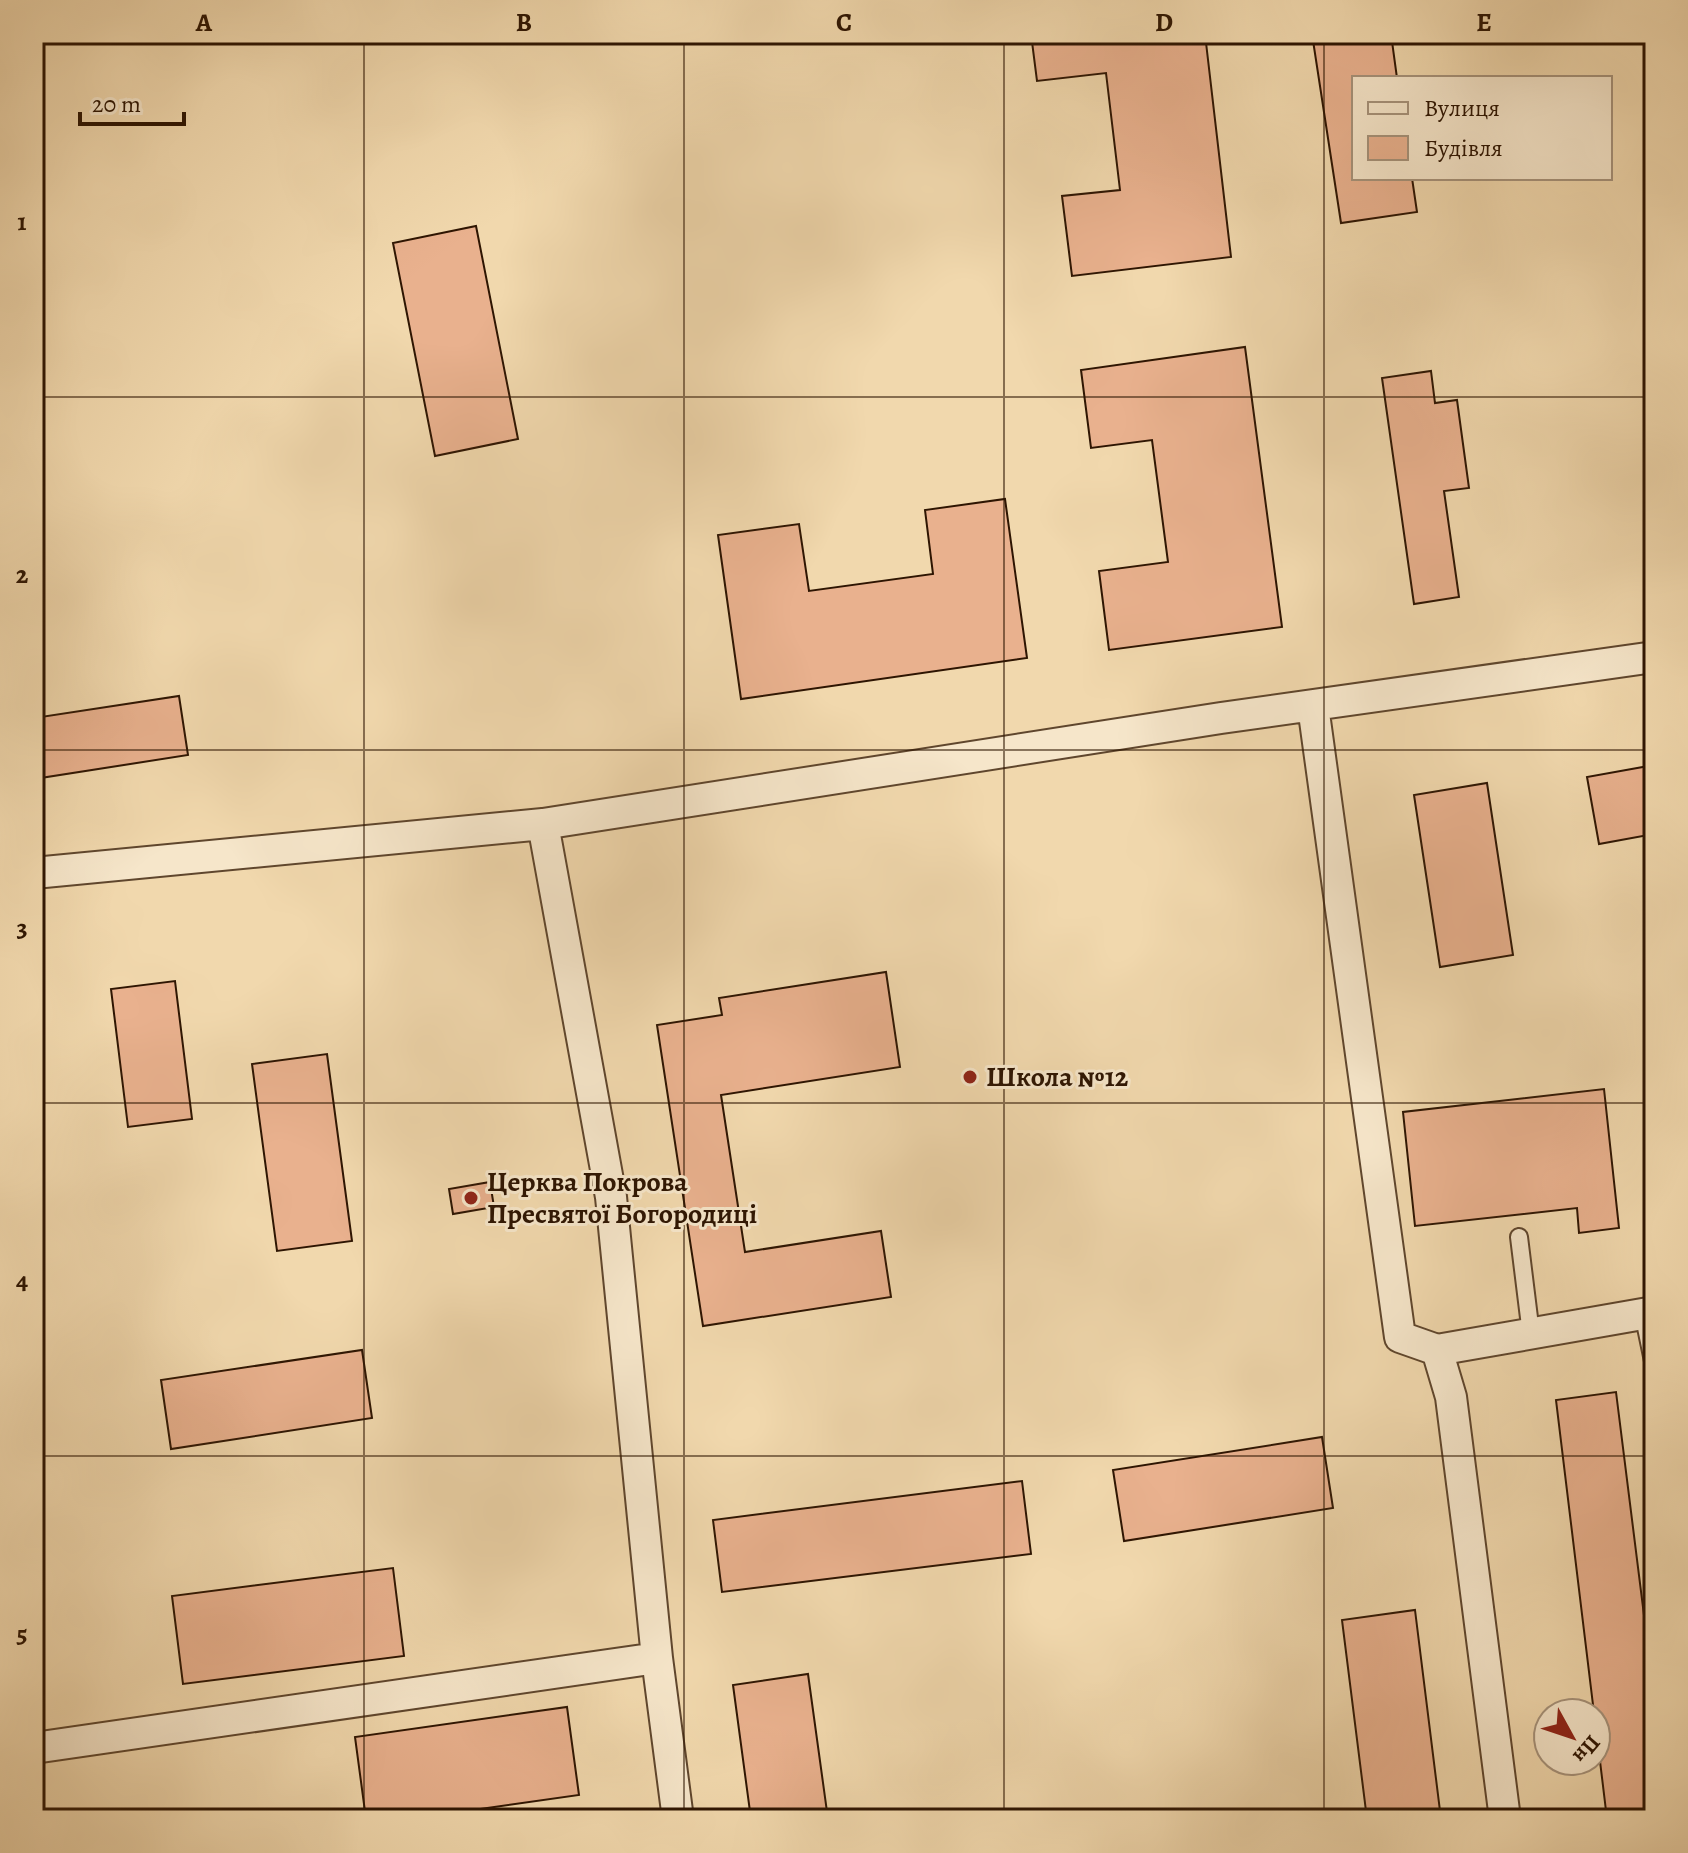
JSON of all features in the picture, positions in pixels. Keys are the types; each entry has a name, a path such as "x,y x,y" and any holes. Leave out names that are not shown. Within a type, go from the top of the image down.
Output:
{"street":[{"path":"34,873 543,824 1189,723 1654,657"},
{"path":"1313,706 1400,1337 1437,1350 1648,1312"},
{"path":"543,824 611,1197 657,1658 678,1819"},
{"path":"1437,1350 1451,1397 1505,1819"},
{"path":"34,1748 657,1658"}],"lane":[{"path":"1519,1237 1531,1334"},
{"path":"1648,1312 1654,1366"}],"building":[{"path":"1031,34 1205,34 1231,257 1072,276 1062,196 1120,190 1106,73 1037,81"},
{"path":"1312,34 1391,34 1397,76 1352,76 1352,180 1412,180 1417,212 1341,223"},
{"path":"476,226 518,439 435,456 393,243"},
{"path":"1245,347 1282,627 1109,650 1099,571 1168,562 1152,440 1091,448 1081,370"},
{"path":"1431,371 1435,403 1457,400 1469,488 1444,491 1459,597 1414,604 1382,378"},
{"path":"1005,499 1027,658 741,699 718,535 799,524 809,591 933,574 925,510"},
{"path":"179,696 188,755 34,779 34,718"},
{"path":"1654,765 1654,834 1599,844 1587,777"},
{"path":"1487,783 1513,955 1440,967 1414,795"},
{"path":"886,972 900,1067 721,1095 745,1252 881,1231 891,1297 703,1326 657,1025 722,1015 719,998"},
{"path":"175,981 192,1119 128,1127 111,989"},
{"path":"327,1054 352,1241 277,1251 252,1064"},
{"path":"1604,1089 1619,1228 1579,1233 1577,1208 1415,1226 1403,1112"},
{"name":"Церква Покрова Пресвятої Богородиці","path":"490,1182 494,1207 453,1214 449,1189"},
{"path":"362,1350 372,1418 171,1449 161,1380"},
{"path":"1616,1392 1654,1695 1654,1819 1607,1819 1602,1777 1612,1777 1612,1697 1592,1697 1556,1400"},
{"path":"1322,1437 1333,1508 1124,1541 1113,1470"},
{"path":"1022,1481 1031,1554 722,1592 713,1520"},
{"path":"393,1568 404,1656 183,1684 172,1596"},
{"path":"1415,1610 1441,1819 1367,1819 1342,1620"},
{"path":"808,1674 828,1819 751,1819 733,1685"},
{"path":"567,1707 579,1795 410,1819 366,1819 355,1737"}],"place":[{"name":"Школа №12","path":"970,1077"},
{"name":"Церква Покрова Пресвятої Богородиці","path":"471,1198"}]}
